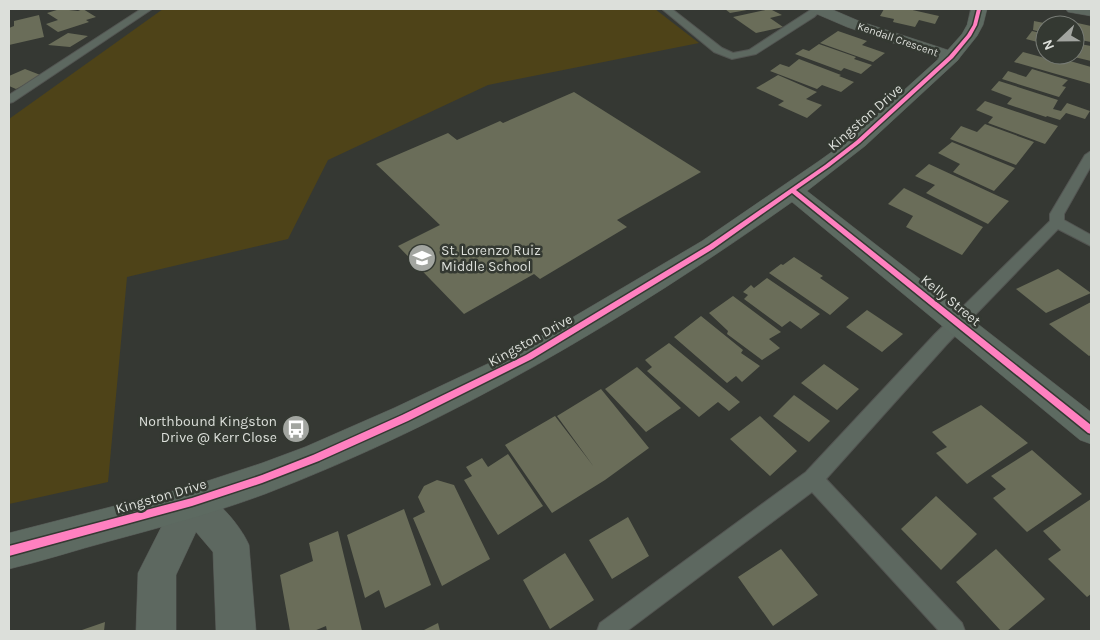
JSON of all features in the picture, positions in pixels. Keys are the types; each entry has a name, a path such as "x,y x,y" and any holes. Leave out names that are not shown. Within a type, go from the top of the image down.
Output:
{"street":[{"name":"Kendall Crescent","path":"817,9 853,24 951,57"},
{"name":"Kingston Drive","path":"9,550 192,502 262,479 316,458 405,418 529,357 712,247 794,191 858,142 951,57 972,30 979,9"},
{"path":"1074,9 1091,11"},
{"name":"Kelly Street","path":"794,191 1091,430"},
{"path":"156,631 157,573 192,502 232,545 236,631"}],"lane":[{"path":"9,100 147,9"},
{"path":"667,9 718,50 732,56 739,56 752,52 811,15 817,9"},
{"path":"608,631 813,479 958,322 1057,222 1057,214 1091,155"},
{"path":"1057,222 1091,241"},
{"path":"813,479 954,631"}],"shaded area":[{"path":"163,9 655,9 699,43 488,85 328,160 288,239 127,277 108,482 9,504 9,119"}],"building":[{"path":"60,9 78,11 83,9 96,17 86,20 89,22 58,32 46,24 58,20 47,13"},
{"path":"725,9 747,9 747,10 730,13"},
{"path":"770,9 782,15 770,18 783,27 756,33 733,17"},
{"path":"884,9 908,9 939,16 935,24 919,20 915,27 893,22 894,19 880,16"},
{"path":"39,15 44,37 9,45 9,28 14,26 14,21"},
{"path":"1085,25 1091,26 1091,42 1085,41"},
{"path":"838,31 867,41 862,45 885,53 873,62 820,43"},
{"path":"1032,31 1035,32 1035,41 1026,39"},
{"path":"68,33 88,36 70,47 48,45"},
{"path":"819,44 856,57 854,59 872,65 861,74 844,68 841,71 795,54 803,49 809,51"},
{"path":"1085,45 1091,46 1091,61 1085,60"},
{"path":"1023,52 1035,55 1035,65 1084,65 1091,67 1091,84 1014,62"},
{"path":"799,59 854,82 841,92 822,85 817,89 770,71 780,64 789,67"},
{"path":"25,69 43,76 16,89 9,86 9,76"},
{"path":"1032,69 1068,80 1062,86 1066,87 1059,97 1002,79 1008,71 1026,77"},
{"path":"778,75 817,92 806,99 822,105 807,118 778,105 784,101 756,88"},
{"path":"999,81 1058,100 1053,109 1061,111 1067,103 1090,111 1085,119 1066,113 1060,120 1046,117 1007,104 1012,98 991,90"},
{"path":"574,92 701,172 617,220 627,227 540,279 534,274 464,314 398,246 440,225 376,164 448,133 457,140 500,121 503,123"},
{"path":"985,101 1058,126 1045,144 988,123 993,117 976,110"},
{"path":"985,124 1034,142 1016,165 950,139 961,126 977,132"},
{"path":"952,142 1015,168 994,191 953,172 960,164 938,153"},
{"path":"929,164 1009,201 988,224 926,193 935,185 915,176"},
{"path":"904,188 983,227 962,255 906,227 913,216 888,204"},
{"path":"794,257 823,276 820,278 849,298 830,315 769,273"},
{"path":"1058,269 1091,293 1046,313 1016,289"},
{"path":"767,278 820,314 801,329 790,321 782,327 744,299 748,295 743,292 751,285 754,288"},
{"path":"733,296 781,332 769,339 780,348 762,360 727,334 728,331 709,313"},
{"path":"1091,302 1091,355 1089,356 1049,324"},
{"path":"867,310 903,334 882,352 846,327"},
{"path":"701,316 743,350 741,353 760,366 742,382 736,376 727,383 674,337"},
{"path":"669,343 740,402 729,411 718,402 699,417 647,371 652,367 645,360"},
{"path":"824,364 859,389 837,410 801,383"},
{"path":"637,367 681,408 646,432 605,389"},
{"path":"601,389 649,448 605,480 552,513 505,445 555,416 594,467 557,416"},
{"path":"794,395 830,421 809,442 773,416"},
{"path":"981,405 1028,443 967,484 936,453 947,447 932,432"},
{"path":"760,416 797,451 770,476 730,439"},
{"path":"1032,450 1082,494 1027,532 993,498 1006,489 991,476"},
{"path":"508,454 543,506 498,535 464,480 472,476 466,467 482,458 488,467"},
{"path":"437,480 454,485 490,559 442,586 413,518 425,512 418,497 424,486"},
{"path":"936,496 977,534 941,570 901,529"},
{"path":"1091,499 1091,594 1087,597 1048,559 1061,550 1043,531"},
{"path":"404,509 431,585 385,608 379,590 365,598 347,535"},
{"path":"628,517 649,556 612,579 589,540"},
{"path":"338,531 362,631 327,631 326,626 314,631 290,631 280,575 313,561 309,543"},
{"path":"781,549 818,595 773,626 738,577"},
{"path":"996,549 1045,599 1007,631 1001,631 956,582"},
{"path":"565,553 594,600 550,629 523,580"},
{"path":"105,622 104,631 79,631"},
{"path":"438,623 440,631 422,631"}],"cycle path":[{"path":"9,551 192,502 262,479 316,458 405,418 529,357 711,247 827,166 858,142 951,57 969,36 975,25 979,9"},
{"path":"793,191 1091,430"}],"place":[{"name":"St. Lorenzo Ruiz Middle School","path":"422,258"},
{"name":"Northbound Kingston Drive @ Kerr Close","path":"296,429"}]}
